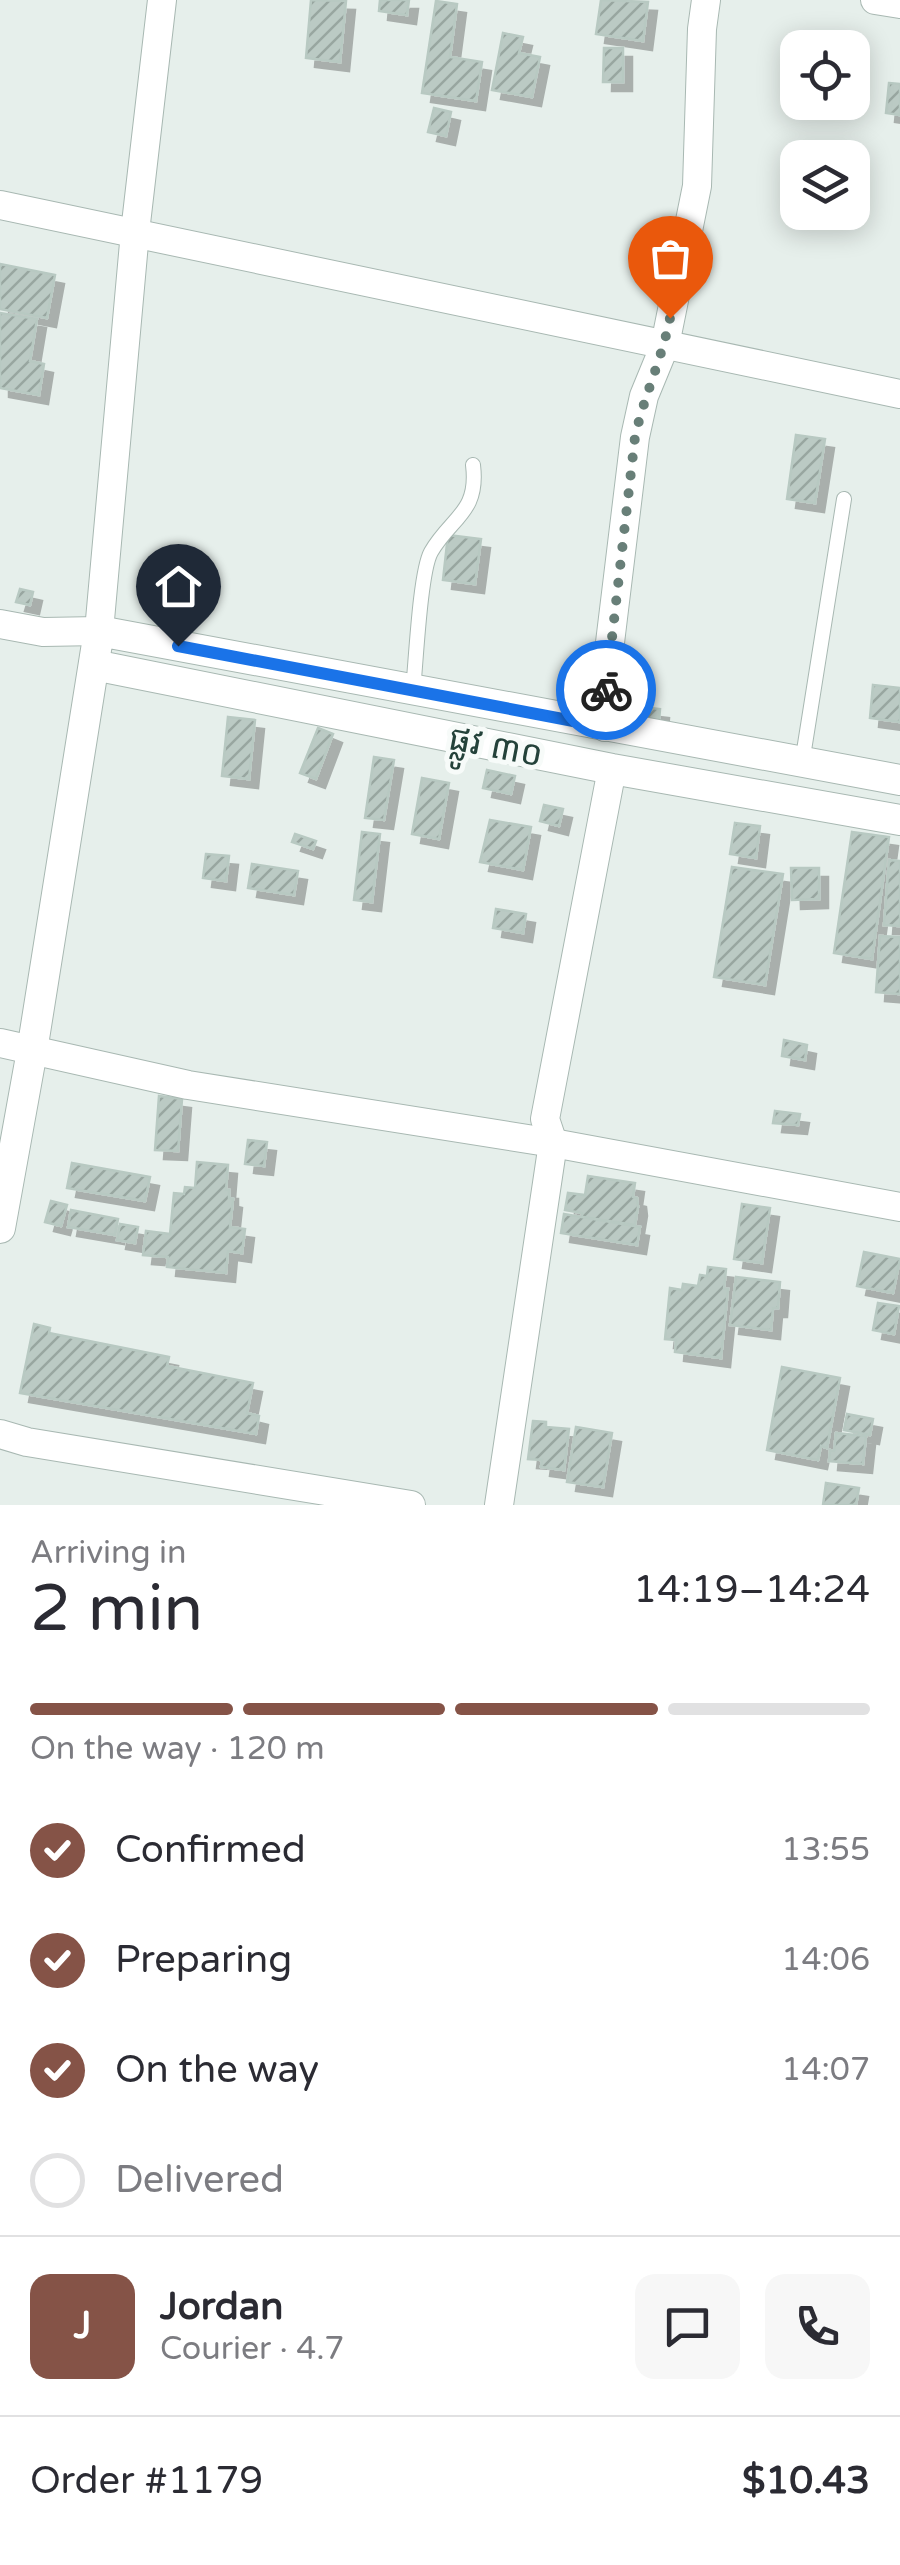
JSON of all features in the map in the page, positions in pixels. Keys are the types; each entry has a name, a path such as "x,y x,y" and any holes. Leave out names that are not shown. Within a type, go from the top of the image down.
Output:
{"street":[{"path":"0,1228 99,630 135,232 162,0"},
{"path":"605,727 608,659 635,437 644,396 664,345 697,186 706,0"},
{"path":"876,0 900,4"},
{"path":"0,205 900,394"},
{"path":"0,624 43,632 99,630"},
{"name":"ផ្លូវ ៣០","path":"99,630 900,780"},
{"path":"43,632 94,665"},
{"name":"ផ្លូវ ៣០","path":"94,665 612,770 900,820"},
{"path":"499,1505 553,1143 545,1119 612,770"},
{"path":"0,1043 188,1085 553,1143 900,1207"},
{"path":"0,1434 27,1442 412,1505"}],"lane":[{"path":"413,690 428,562 440,540 469,507 474,492 473,465"},
{"path":"802,764 844,499"}],"building":[{"path":"311,0 346,1 340,62 306,58"},
{"path":"380,0 409,0 407,15 379,11"},
{"path":"601,0 648,2 643,41 596,34"},
{"path":"436,1 457,4 450,57 482,62 476,101 422,93"},
{"path":"503,33 523,37 519,53 540,57 532,97 492,90"},
{"path":"604,48 623,48 623,82 603,82"},
{"path":"889,83 900,84 900,115 886,113"},
{"path":"434,108 451,112 446,136 428,132"},
{"path":"0,264 55,275 47,318 0,309"},
{"path":"0,313 37,319 30,361 44,364 39,395 0,388"},
{"path":"796,435 825,439 815,503 787,499"},
{"path":"448,535 481,539 475,584 443,580"},
{"path":"20,589 33,592 30,605 16,602"},
{"path":"873,685 900,688 900,722 870,718"},
{"path":"642,707 660,709 659,721 641,719"},
{"path":"228,717 255,720 249,779 222,776"},
{"path":"318,728 333,734 316,779 300,773"},
{"path":"374,757 394,760 384,820 365,818"},
{"path":"487,770 515,776 511,794 483,788"},
{"path":"422,778 449,783 439,839 412,834"},
{"path":"544,805 563,809 559,826 540,821"},
{"path":"490,820 531,827 523,870 480,862"},
{"path":"735,823 760,826 756,858 730,854"},
{"path":"362,832 380,834 372,902 354,900"},
{"path":"852,832 889,837 872,959 834,953"},
{"path":"295,834 316,841 313,849 292,842"},
{"path":"206,854 229,856 226,881 203,878"},
{"path":"889,860 900,861 900,926 884,925"},
{"path":"252,864 298,871 294,895 248,888"},
{"path":"732,867 783,874 765,985 714,977"},
{"path":"791,868 819,868 819,899 792,900"},
{"path":"496,909 526,914 523,933 493,928"},
{"path":"880,936 900,937 900,994 876,992"},
{"path":"784,1040 807,1045 805,1060 782,1056"},
{"path":"159,1096 182,1099 178,1151 155,1150"},
{"path":"775,1111 800,1114 798,1125 773,1123"},
{"path":"248,1140 267,1142 264,1166 245,1164"},
{"path":"197,1162 228,1165 226,1190 233,1199 230,1227 245,1229 242,1253 228,1251 226,1273 167,1267 168,1257 143,1255 146,1231 170,1234 174,1193 184,1194 185,1187 195,1188"},
{"path":"72,1163 150,1177 145,1201 67,1188"},
{"path":"588,1176 635,1183 635,1225 582,1217 582,1213 565,1210 568,1193 585,1195"},
{"path":"51,1201 67,1205 61,1226 45,1222"},
{"path":"742,1204 770,1208 762,1263 734,1259"},
{"path":"71,1210 118,1219 115,1235 68,1227"},
{"path":"564,1214 640,1227 637,1245 561,1233"},
{"path":"120,1224 138,1227 135,1243 117,1240"},
{"path":"864,1252 900,1259 893,1293 857,1286"},
{"path":"708,1267 726,1269 724,1289 728,1289 721,1358 675,1352 676,1340 665,1339 670,1288 682,1290 683,1284 698,1286 700,1275 707,1276"},
{"path":"736,1277 780,1282 771,1330 730,1325"},
{"path":"878,1303 899,1306 894,1334 873,1330"},
{"path":"34,1324 50,1328 49,1333 169,1357 167,1366 253,1383 247,1413 259,1416 256,1434 20,1393"},
{"path":"782,1367 840,1378 827,1448 821,1446 818,1460 767,1450"},
{"path":"847,1414 873,1419 870,1435 844,1430"},
{"path":"533,1421 546,1422 546,1427 569,1429 564,1470 541,1467 542,1460 528,1459"},
{"path":"576,1427 612,1433 603,1487 567,1482"},
{"path":"836,1433 866,1436 863,1464 829,1461"},
{"path":"826,1483 859,1488 856,1505 823,1505"}],"way so far":[{"path":"606,690 635,437 670,318"}],"route":[{"path":"178,646 605,727 606,690"}]}
